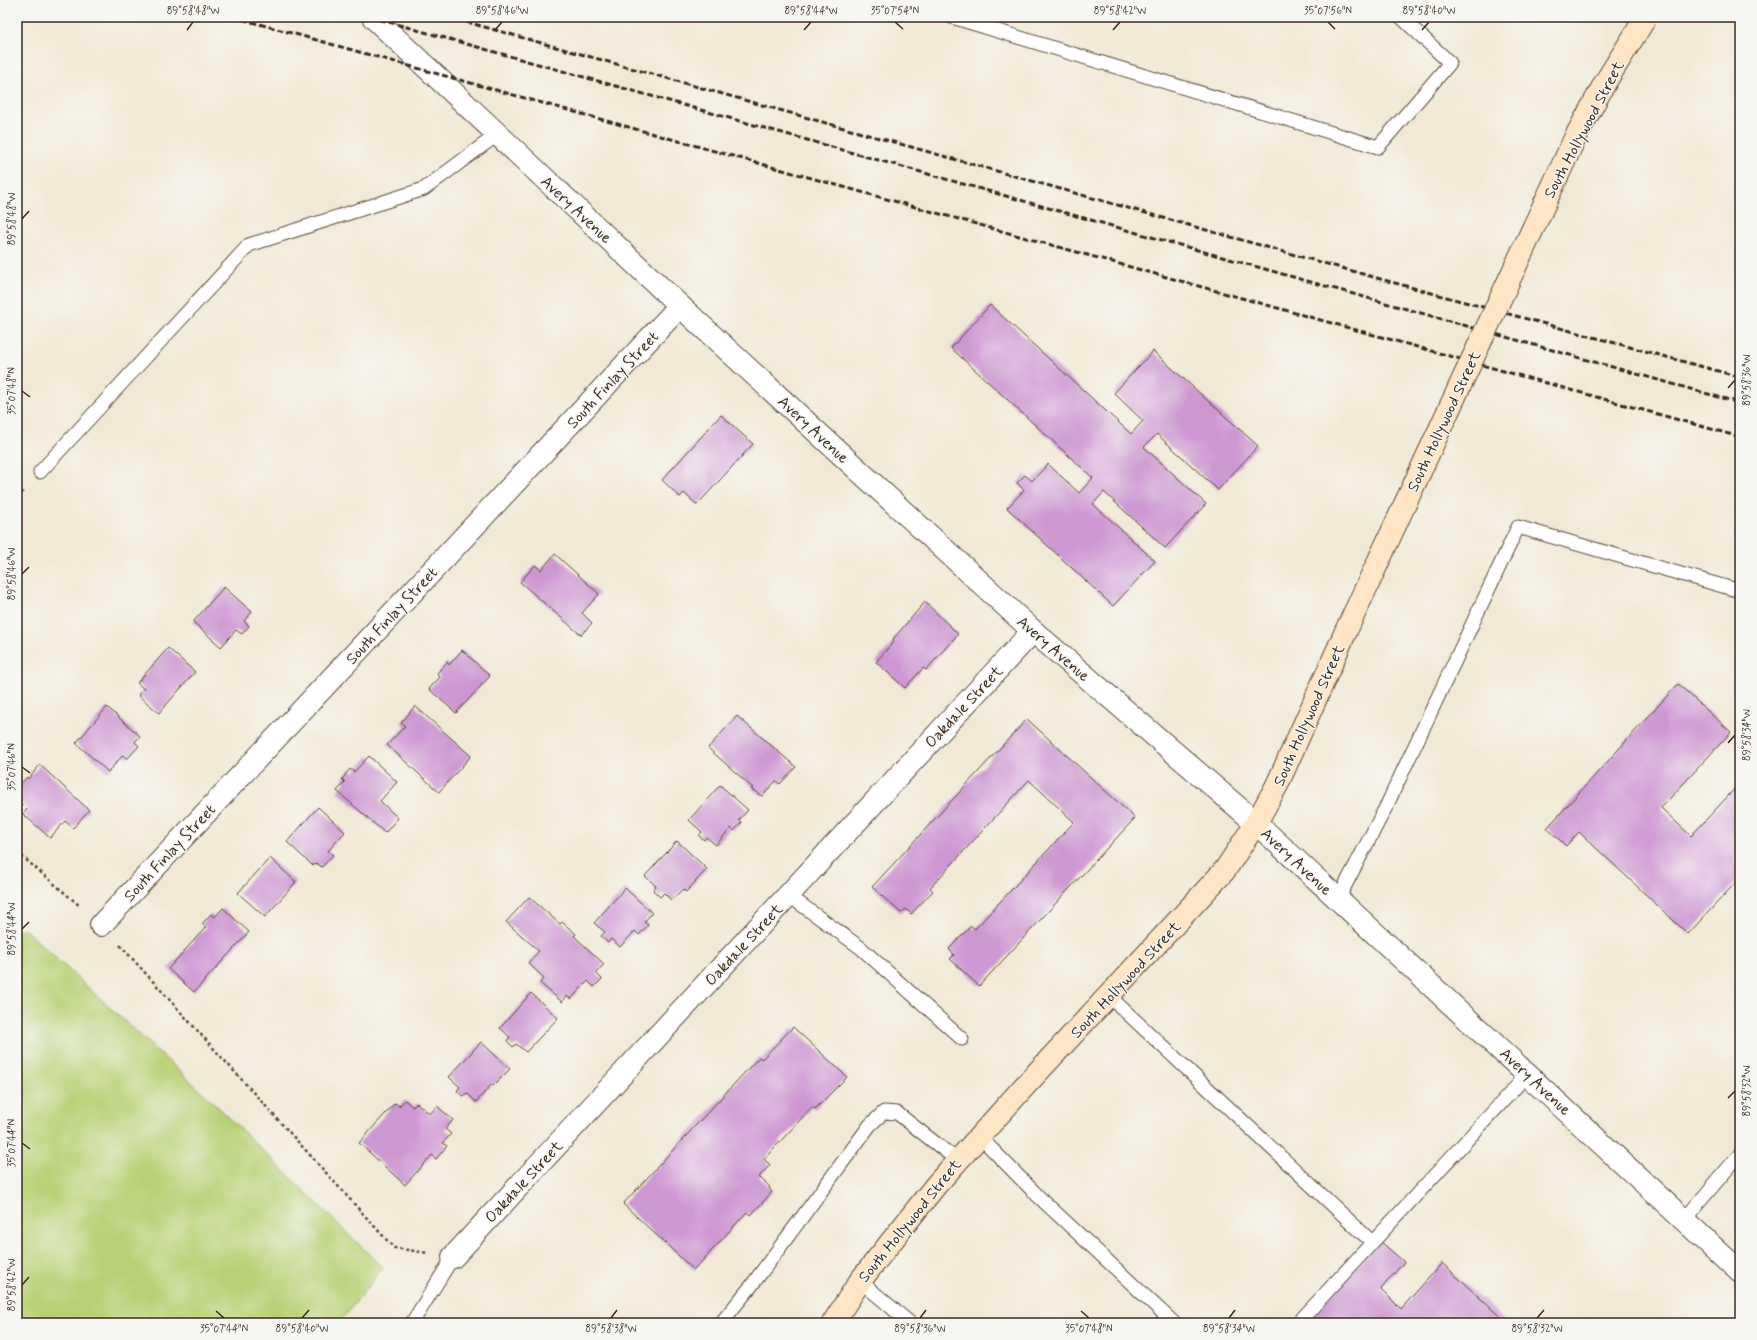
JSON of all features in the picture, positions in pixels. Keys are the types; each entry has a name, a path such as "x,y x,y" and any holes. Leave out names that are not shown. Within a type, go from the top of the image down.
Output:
{"main road":[{"name":"South Hollywood Street","path":"833,1323 860,1281 895,1234 979,1136 1225,870 1256,823 1277,785 1346,631 1573,142 1606,81 1646,17"}],"street":[{"name":"Avery Avenue","path":"373,17 680,306 1033,631 1256,823 1740,1272"},
{"name":"South Finlay Street","path":"101,925 680,306"},
{"name":"Oakdale Street","path":"453,1257 1033,631"}],"lane":[{"path":"952,17 1378,146 1450,63 1401,17"},
{"path":"40,472 249,245 424,189 498,134"},
{"path":"1338,899 1386,807 1518,528 1740,591"},
{"path":"788,894 860,948 962,1039"},
{"path":"1109,996 1372,1242"},
{"path":"1298,1323 1528,1074"},
{"path":"721,1323 752,1285 870,1126 884,1112 897,1113 958,1160"},
{"path":"979,1136 1040,1197 1174,1323"},
{"path":"1684,1220 1740,1154"},
{"path":"412,1323 453,1257"},
{"path":"860,1281 910,1323"}],"path":[{"path":"17,852 101,925 394,1248 453,1257"}],"green space":[{"path":"24,929 212,1101 383,1268 339,1323 17,1323 17,930"}],"building":[{"path":"990,305 1131,434 1143,421 1114,393 1153,351 1258,446 1218,490 1157,434 1144,447 1206,504 1165,548 1104,492 1093,504 1155,561 1113,606 1007,508 1024,490 1017,483 1025,475 1032,481 1048,464 1079,493 1093,478 951,348"},
{"path":"721,415 753,444 697,505 684,493 680,497 662,480"},
{"path":"555,554 599,594 582,613 592,623 581,635 520,582 535,565 541,570"},
{"path":"224,587 252,612 244,621 249,626 242,634 236,630 221,647 193,622"},
{"path":"925,602 958,634 926,670 923,668 905,688 876,662 894,641 893,639"},
{"path":"168,648 195,672 159,713 138,695 144,689 137,683"},
{"path":"462,650 490,676 456,713 429,689 440,677 437,673 447,662 449,665"},
{"path":"1678,684 1731,732 1661,808 1691,836 1740,783 1740,878 1688,934 1579,832 1566,846 1547,828"},
{"path":"415,706 471,756 439,792 387,745 405,726 401,723"},
{"path":"107,707 140,736 135,742 139,746 127,759 123,755 108,772 76,743"},
{"path":"737,716 796,767 780,784 776,781 762,796 751,789 753,788 708,748"},
{"path":"1027,719 1135,818 979,986 950,959 954,955 949,949 971,926 975,929 1074,822 1029,780 930,888 933,891 911,914 906,909 901,913 872,887"},
{"path":"369,756 397,782 380,801 398,818 385,833 337,791 345,782 342,779 350,769 354,772"},
{"path":"40,765 89,810 73,828 65,821 50,838 23,814 27,809 17,799 17,788 27,777 28,779"},
{"path":"720,785 748,810 739,820 742,822 734,831 731,828 716,845 706,837 704,840 699,836 702,832 689,820"},
{"path":"318,807 345,832 328,851 333,855 322,867 316,863 313,866 287,842"},
{"path":"677,841 707,869 686,892 683,889 671,900 664,893 660,897 653,890 656,886 645,876"},
{"path":"270,858 296,882 265,917 238,893"},
{"path":"625,888 652,913 644,922 648,925 639,935 635,931 620,947 611,939 608,943 601,936 605,932 594,923"},
{"path":"529,897 560,924 562,922 576,934 574,936 604,964 596,973 602,979 594,987 588,981 571,999 567,996 562,1002 540,983 544,978 528,963 539,951 506,922"},
{"path":"223,908 249,932 194,992 168,969 206,927 202,924 211,914 215,917"},
{"path":"531,993 558,1018 526,1052 516,1044 513,1047 507,1041 510,1037 500,1028"},
{"path":"793,1027 847,1077 815,1109 812,1107 764,1159 770,1165 759,1177 770,1187 769,1188 772,1192 751,1215 747,1212 694,1270 623,1204 759,1057 762,1059"},
{"path":"481,1042 510,1069 493,1086 492,1084 476,1102 467,1093 463,1096 457,1091 460,1087 449,1077"},
{"path":"405,1100 413,1107 417,1103 430,1114 437,1106 453,1120 445,1129 451,1134 443,1143 447,1146 436,1159 432,1155 405,1185 359,1143 395,1103 399,1106"},
{"path":"1380,1241 1404,1262 1381,1289 1401,1309 1442,1263 1507,1323 1304,1323"}],"railway":[{"path":"234,17 1740,437"},
{"path":"371,17 1740,403"},
{"path":"449,17 1384,280 1740,377"}]}
